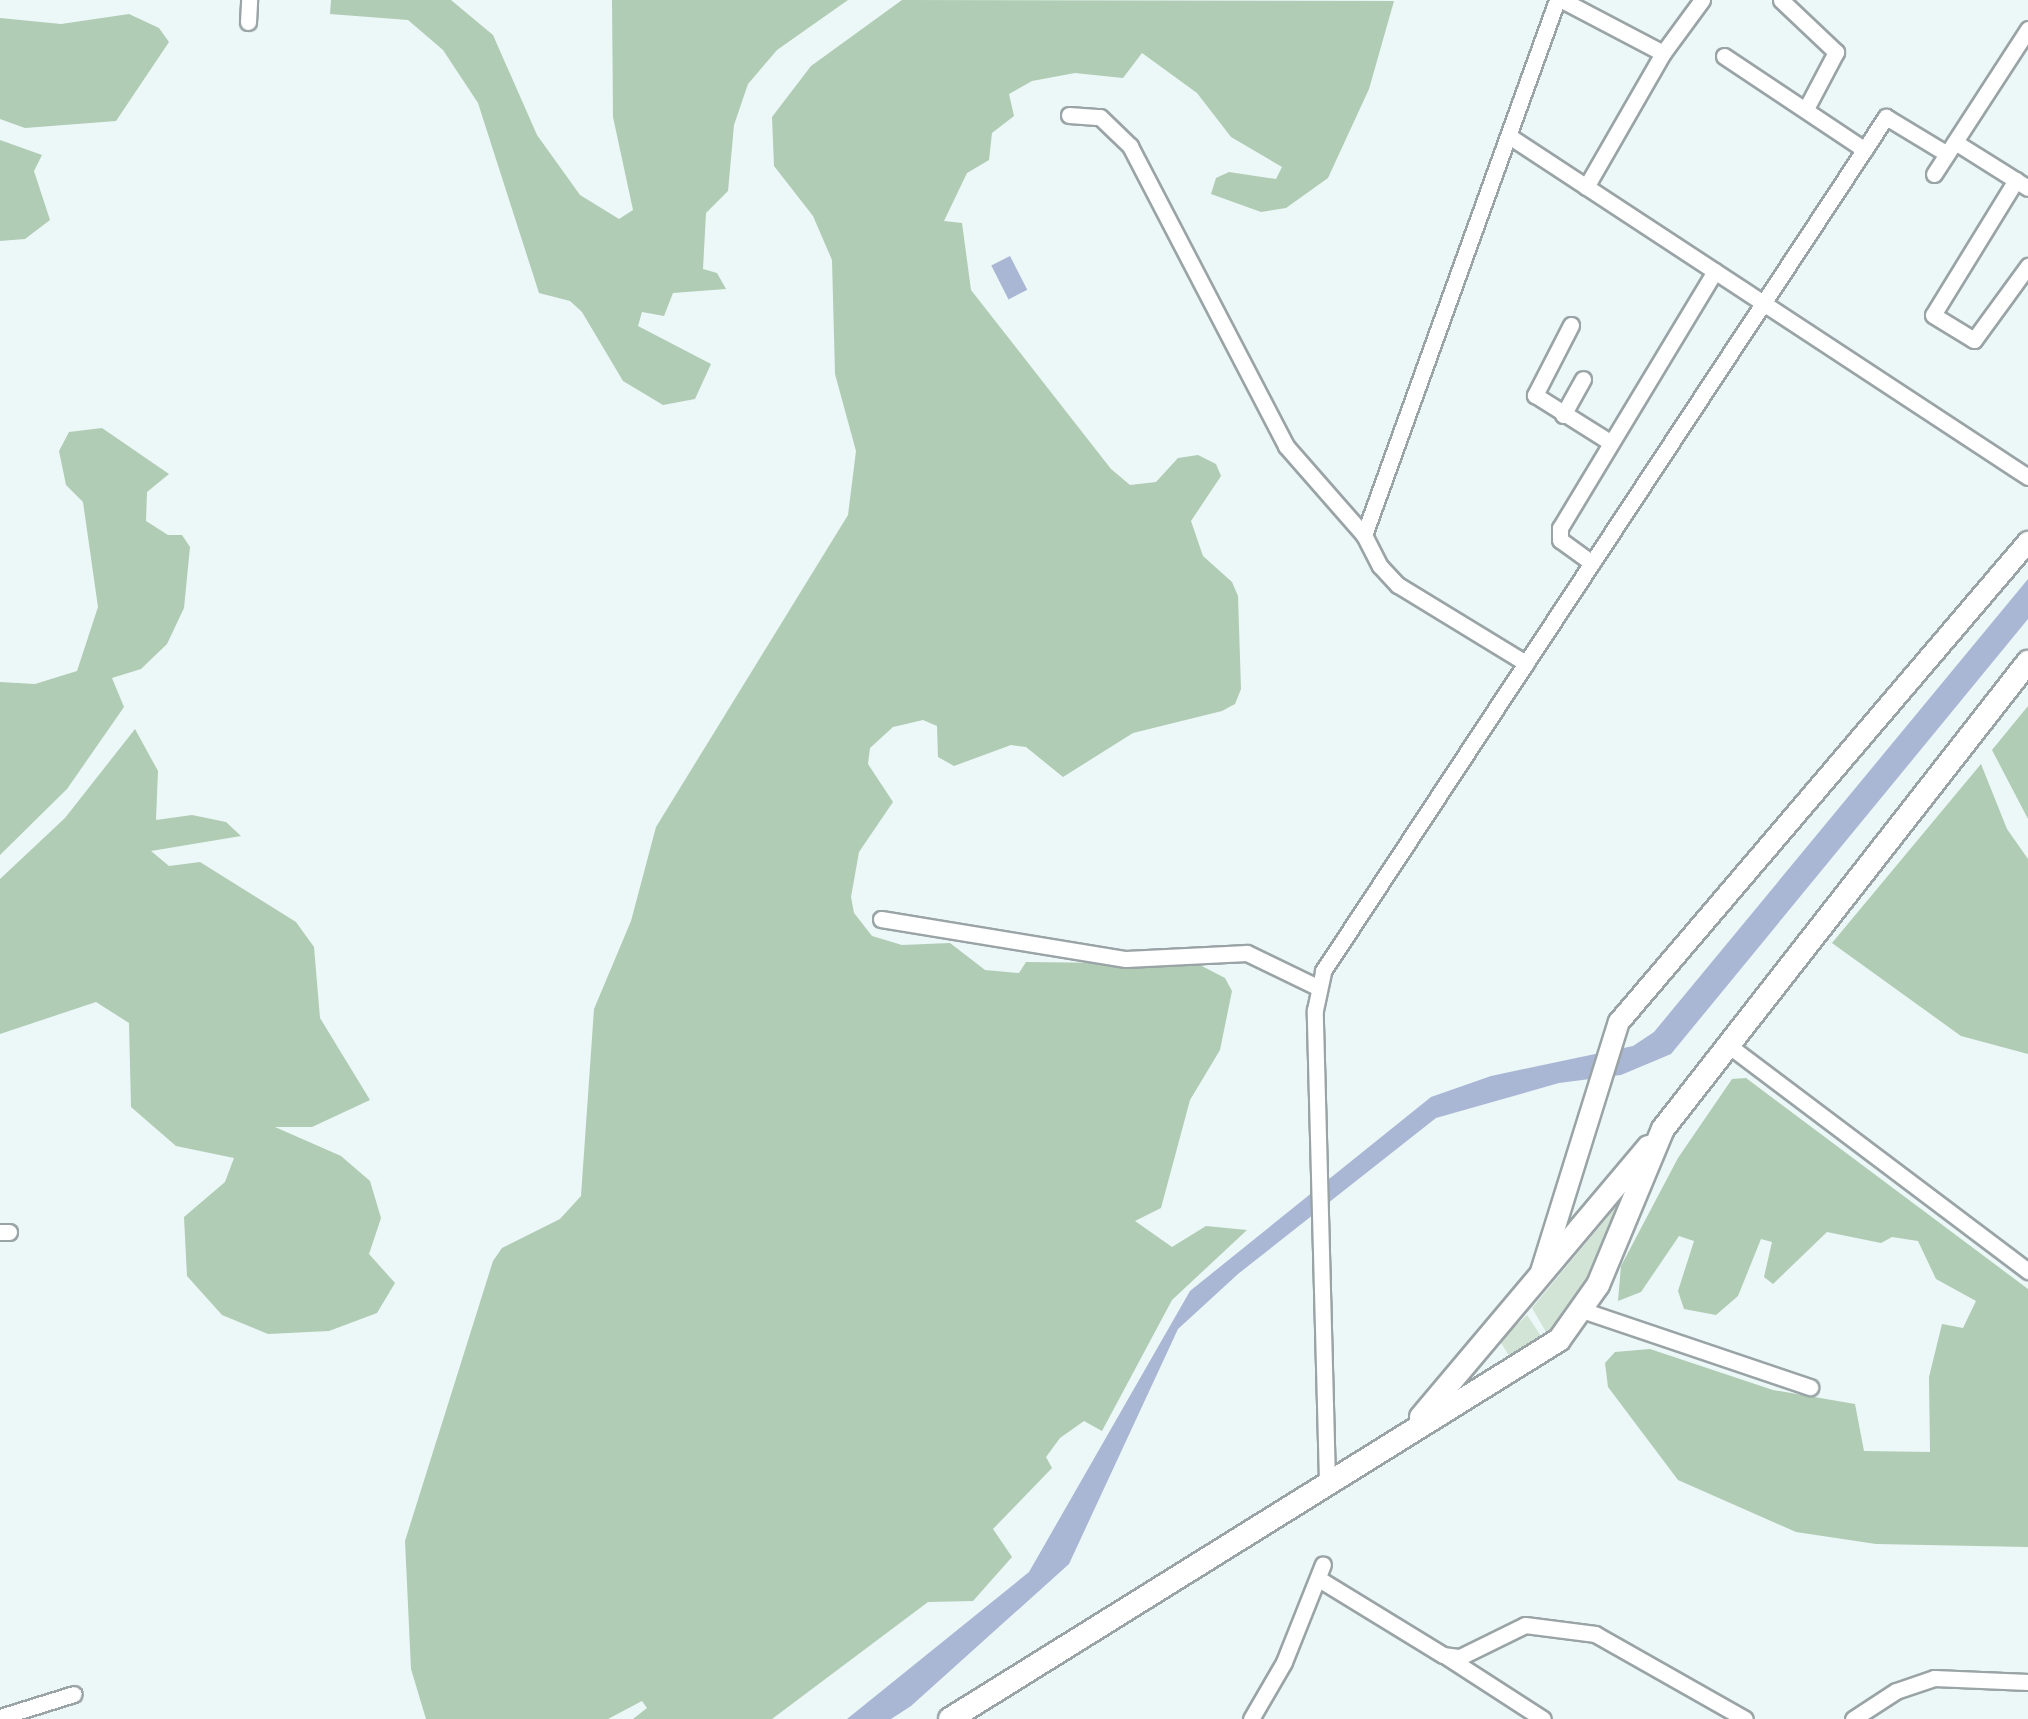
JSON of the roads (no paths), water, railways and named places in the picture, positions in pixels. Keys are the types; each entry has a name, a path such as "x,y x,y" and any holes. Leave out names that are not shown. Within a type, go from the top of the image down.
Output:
{"main road":[{"path":"1408,1432 1732,1048 2028,662"},
{"path":"950,1719 1559,1340 1582,1310 1663,1129"}],"street":[{"path":"248,22 249,0"},
{"path":"1364,535 1559,0 1663,53"},
{"path":"1586,187 1663,53 1702,0"},
{"path":"1781,0 1836,52 1806,109"},
{"path":"1934,174 2028,28"},
{"path":"1724,56 1865,150"},
{"path":"1070,115 1100,117 1130,146 1286,446 1364,535 1398,585 1526,663"},
{"path":"1327,1481 1317,988 1886,117 2022,184 1933,315 1974,340 2028,266"},
{"path":"1509,136 2028,477"},
{"path":"1592,563 1560,540 1560,528 1715,271"},
{"path":"1571,326 1536,386 1538,401 1610,442"},
{"path":"1563,415 1583,380"},
{"path":"1539,1277 1609,1048 1643,989 2028,542"},
{"path":"881,918 1126,959 1247,953 1317,988"},
{"path":"1732,1048 2028,1271"},
{"path":"1582,1310 1810,1388"},
{"path":"1252,1719 1284,1662 1321,1572 1544,1719"},
{"path":"1443,1655 1460,1658 1525,1626 1571,1628 1629,1650 1745,1719"},
{"path":"1853,1719 1896,1691 1934,1678 2028,1682"},
{"path":"0,1717 74,1694"}],"water":[{"path":"1010,256 1027,290 1009,299 991,266"},
{"path":"2028,579 2028,619 1671,1054 1621,1075 1559,1083 1436,1118 1238,1274 1178,1329 1069,1564 911,1706 891,1719 847,1719 1029,1572 1190,1291 1431,1097 1491,1076 1633,1046 1654,1032"}]}
